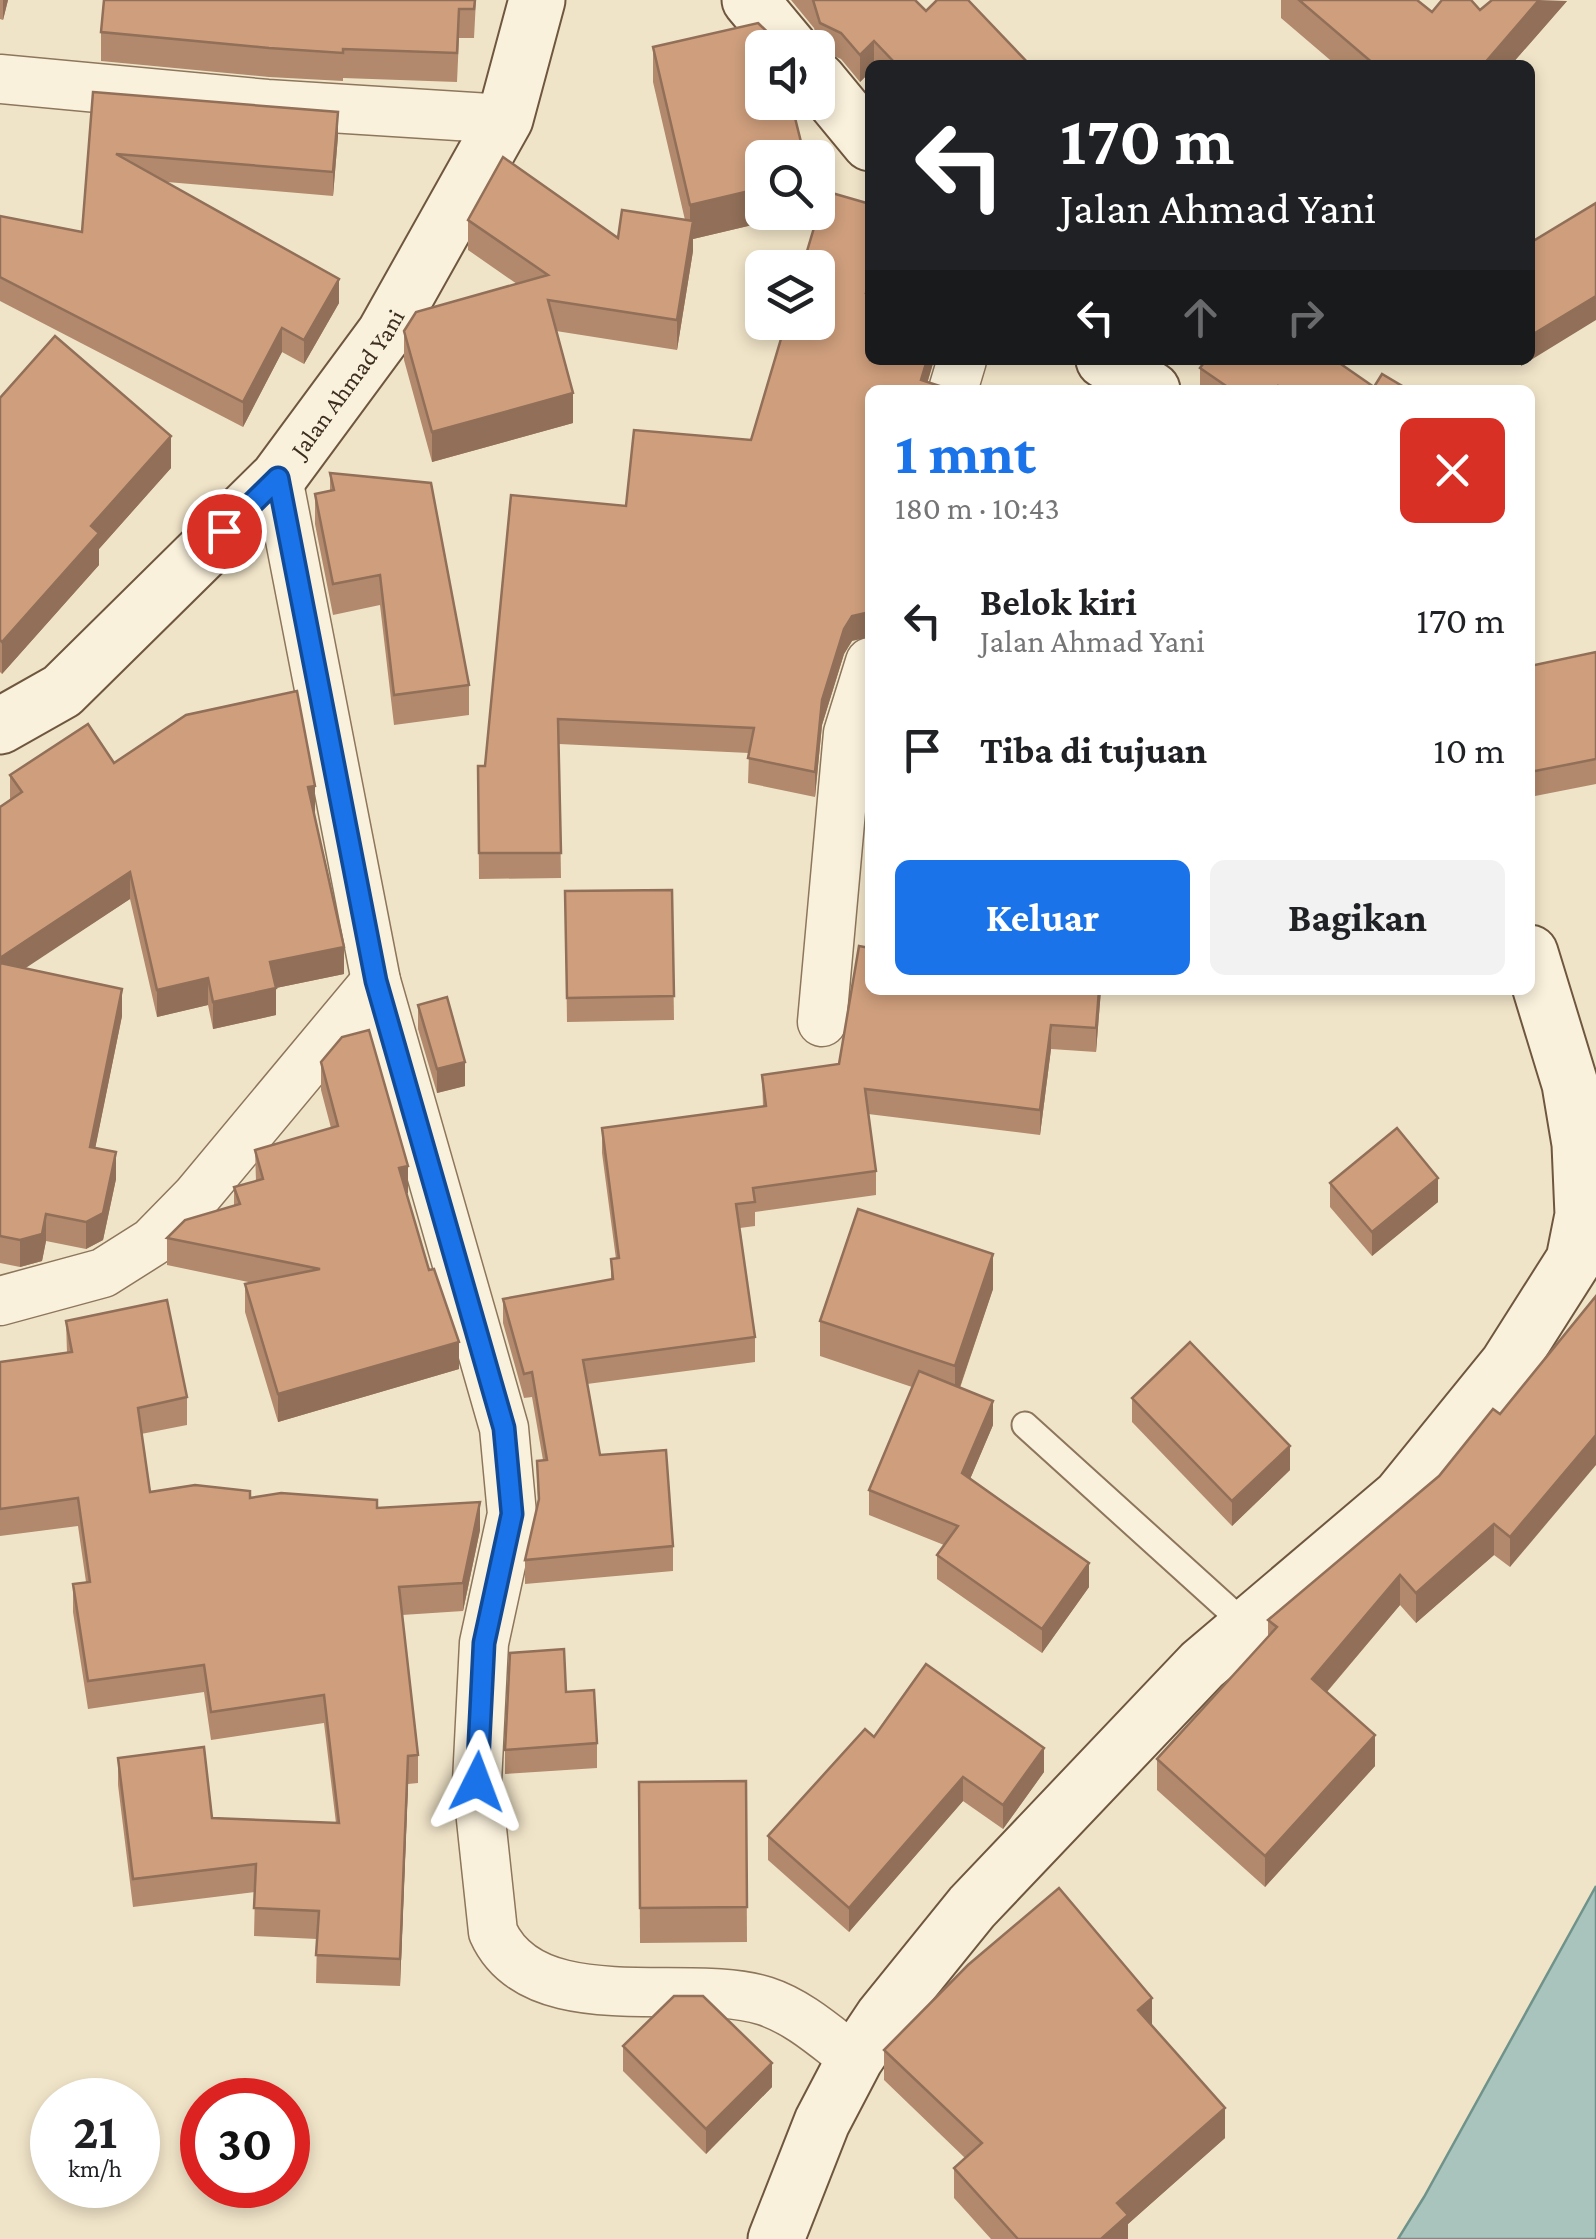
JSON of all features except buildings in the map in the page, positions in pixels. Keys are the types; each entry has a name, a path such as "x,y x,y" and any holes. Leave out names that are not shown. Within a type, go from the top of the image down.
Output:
{"street":[{"name":"Jalan Ahmad Yani","path":"0,726 62,690 278,478 385,333 505,119 536,0"},
{"path":"750,0 775,30"},
{"path":"0,79 267,104 505,119"},
{"path":"835,101 865,137"},
{"path":"1112,365 1144,385"},
{"path":"278,478 376,981 504,1428 502,1514 484,1643 477,1782 489,1915 500,1948 536,1975 596,1989 720,1993 766,2001 797,2015 855,2059"},
{"path":"822,1022 848,733 865,678"},
{"path":"776,2239 822,2122 855,2059 883,2017 972,1907 1148,1718 1247,1626 1400,1497 1508,1364 1574,1260 1583,1215 1580,1144 1570,1084 1535,969"},
{"path":"0,1301 103,1273 152,1242 196,1197 376,981"}],"lane":[{"path":"1026,1425 1247,1626"}],"water":[{"path":"1596,1886 1596,2239 1398,2239 1424,2197"}],"route":[{"path":"224,531 278,478 376,981 504,1428 512,1514 484,1643 477,1782"}]}
